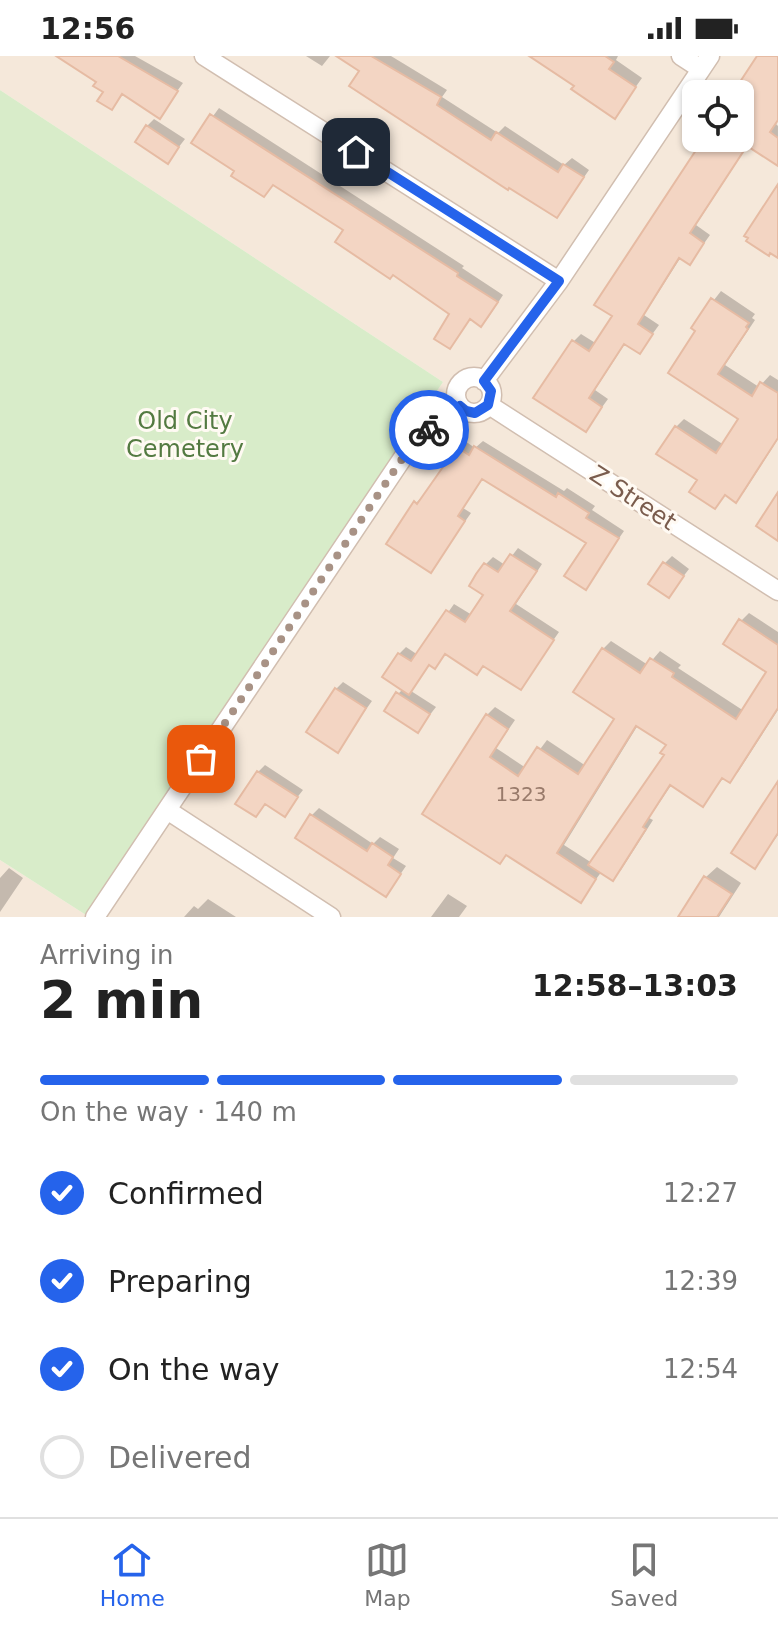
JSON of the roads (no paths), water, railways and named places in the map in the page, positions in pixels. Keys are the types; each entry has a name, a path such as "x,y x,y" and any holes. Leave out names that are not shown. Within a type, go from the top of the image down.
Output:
{"street":[{"path":"204,56 559,281"},
{"path":"484,381 559,281 706,62 681,56"},
{"path":"471,377 484,381 491,391 489,405 475,413 466,411 460,406 456,395 461,383 471,377"},
{"name":"Z Street","path":"489,405 778,591"},
{"path":"95,917 404,456 433,425 460,406"},
{"path":"167,810 331,917"}],"park label":[{"name":"Old City Cemetery","path":"185,435"}]}
